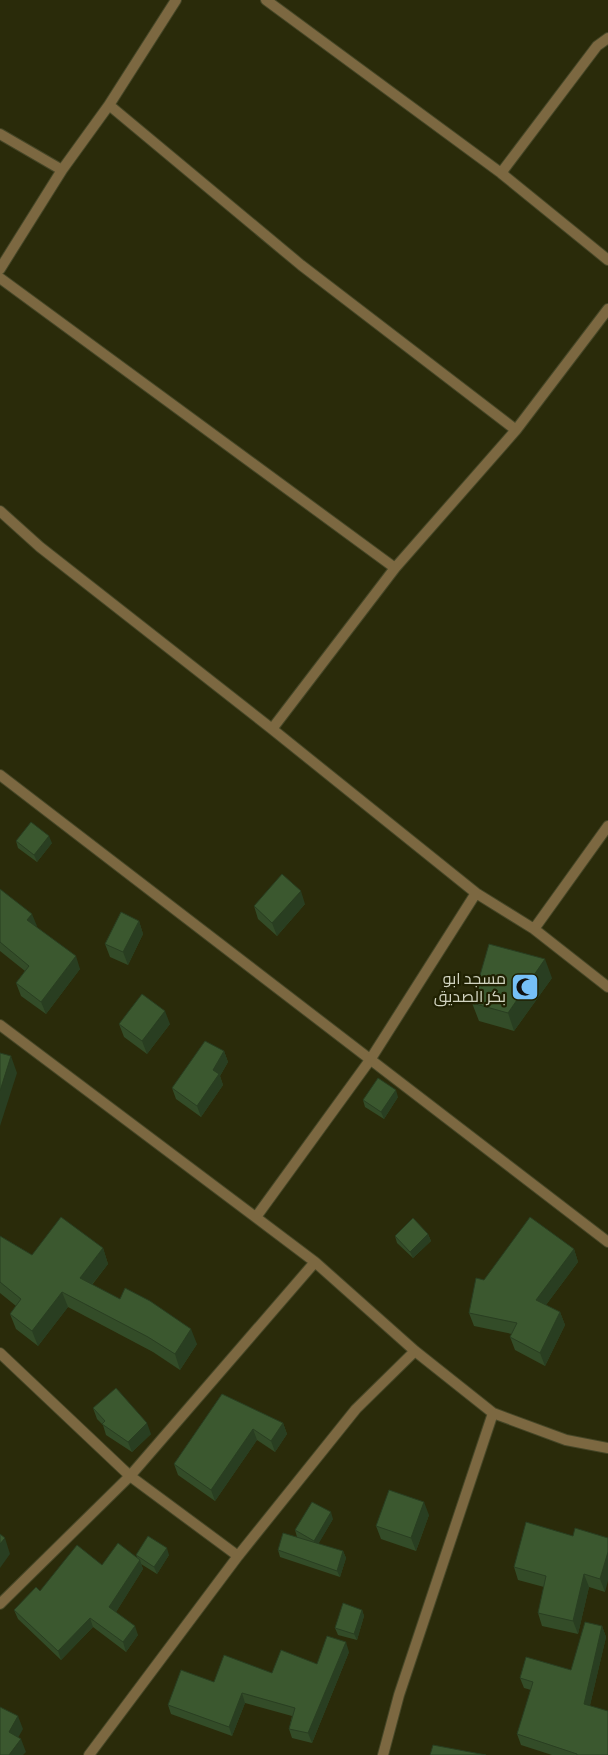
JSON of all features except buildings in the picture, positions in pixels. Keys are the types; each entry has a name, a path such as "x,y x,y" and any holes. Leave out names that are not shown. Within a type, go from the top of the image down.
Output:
{"street":[{"path":"0,269 62,170 109,105 176,0"},
{"path":"266,0 501,173 608,260"},
{"path":"501,173 597,46 608,38"},
{"path":"109,105 301,265 516,430"},
{"path":"0,134 62,170"},
{"path":"0,278 396,568"},
{"path":"272,729 396,568 516,430 608,309"},
{"path":"0,512 40,547 272,729 476,893 534,929 608,987"},
{"path":"0,775 608,1242"},
{"path":"534,929 608,826"},
{"path":"256,1217 370,1060 476,893"},
{"path":"0,1025 315,1262 415,1350 493,1414 566,1440 608,1448"},
{"path":"0,1604 130,1476 315,1262"},
{"path":"89,1755 238,1556 356,1409 415,1350"},
{"path":"0,1353 130,1476 238,1556"},
{"path":"383,1755 399,1695 493,1414"}],"place":[{"name":"مسجد ابو بكر الصديق","path":"525,987"}]}
